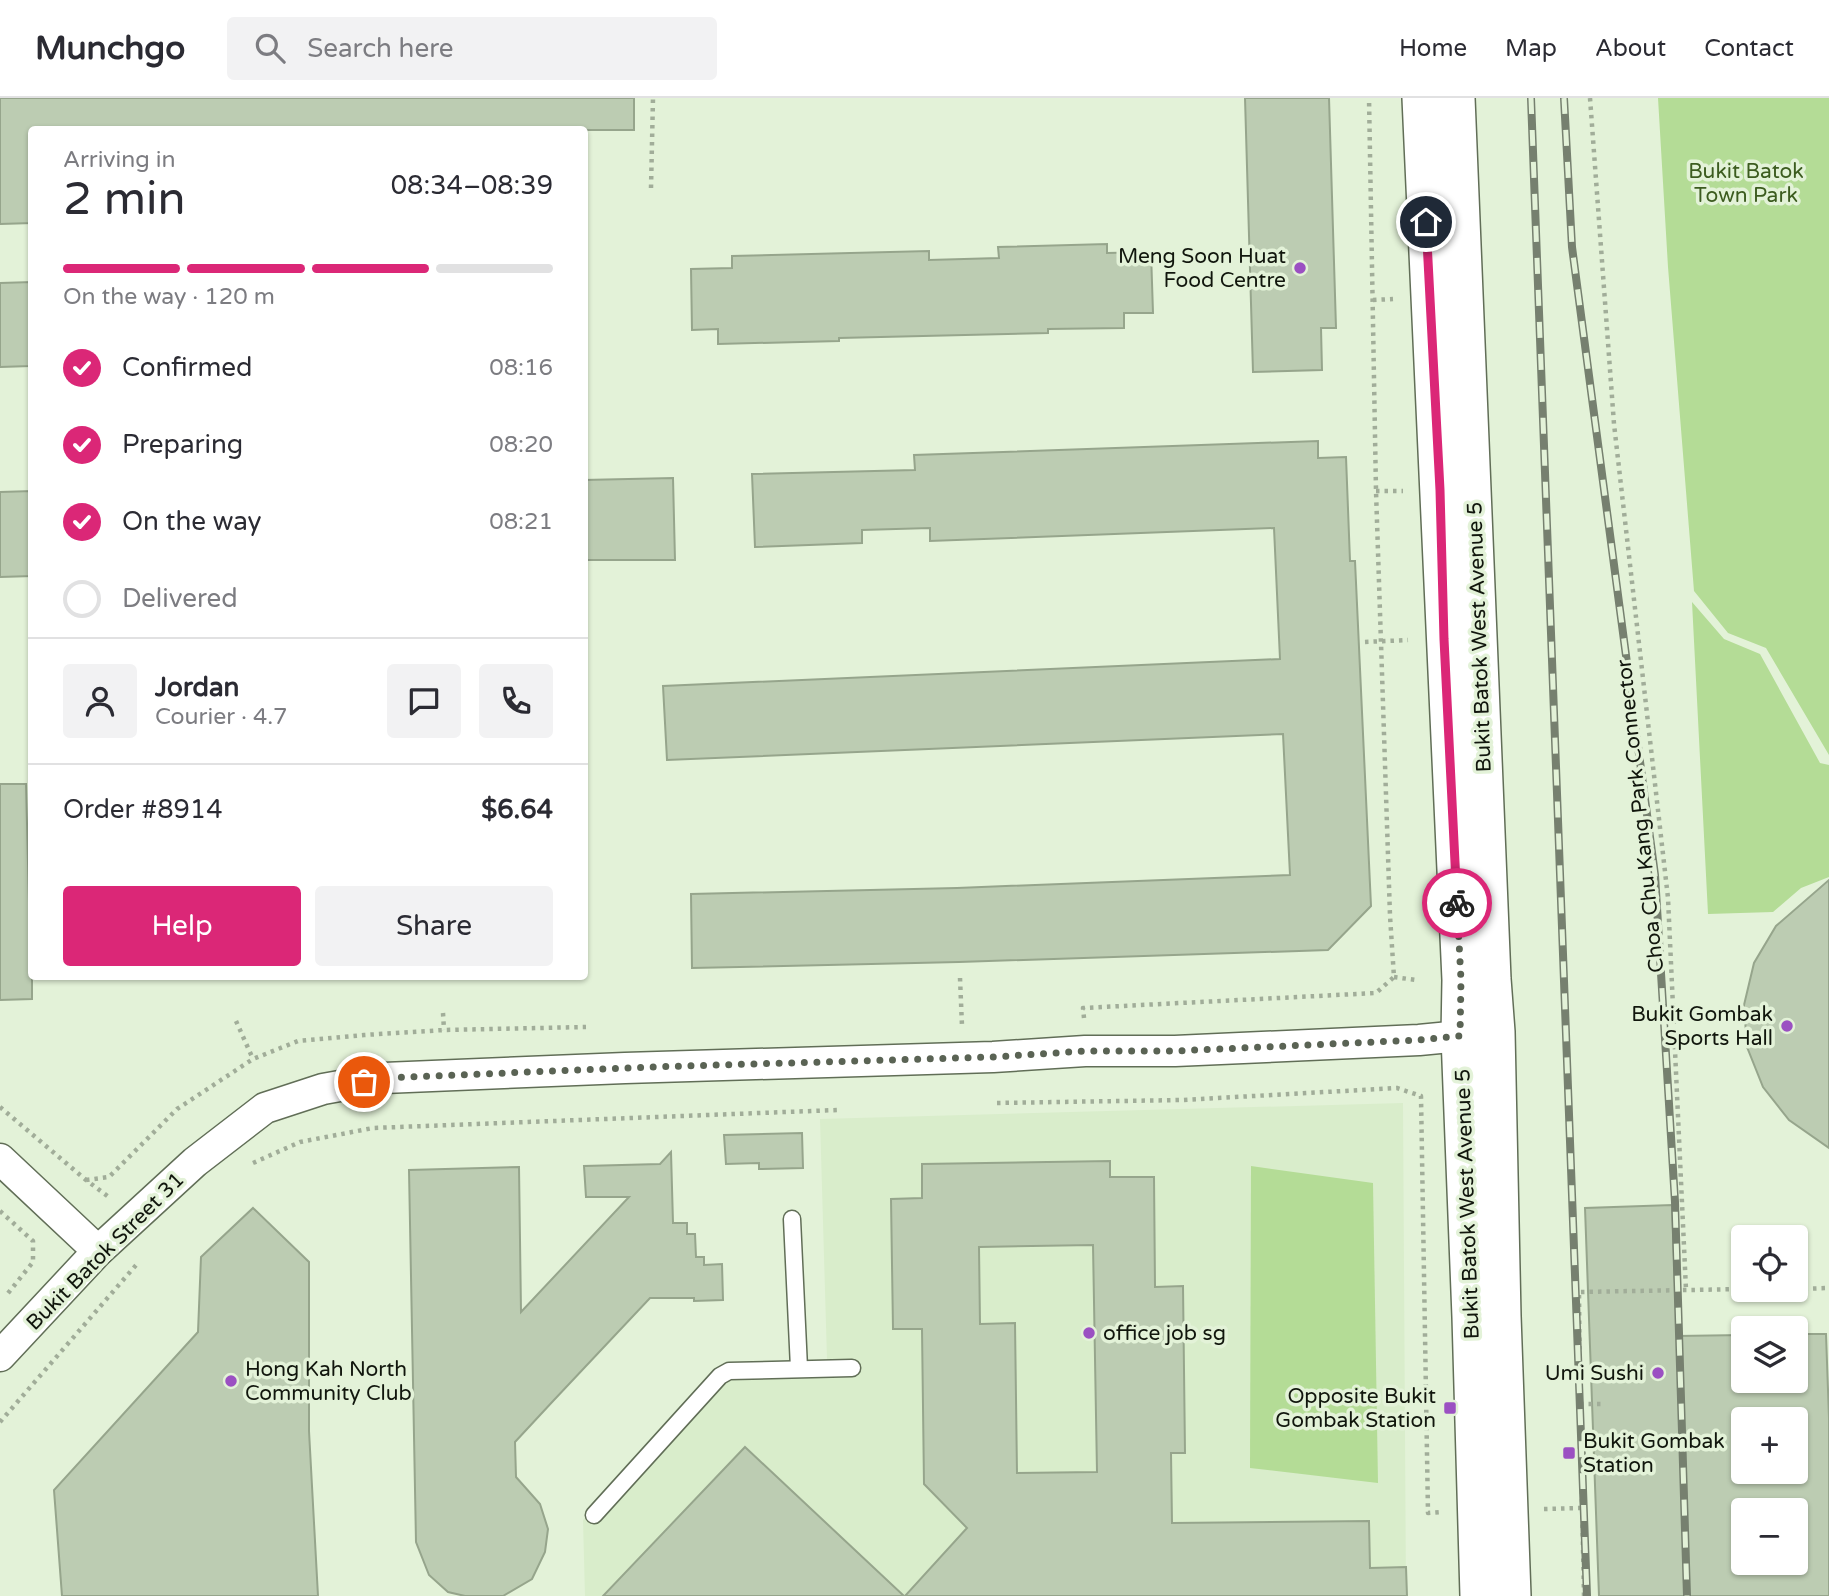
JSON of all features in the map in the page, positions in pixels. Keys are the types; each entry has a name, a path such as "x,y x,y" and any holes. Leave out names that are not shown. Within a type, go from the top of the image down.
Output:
{"street":[{"name":"Bukit Batok West Avenue 5","path":"1421,98 1460,967 1479,1596"},
{"name":"Bukit Batok West Avenue 5","path":"1456,98 1496,1032 1512,1596"},
{"name":"Bukit Batok Street 31","path":"0,1356 98,1251 195,1162 265,1108 323,1089 384,1078 993,1057 1085,1051 1175,1051 1419,1040 1496,1032"},
{"path":"0,1159 98,1251"}],"lane":[{"path":"792,1219 799,1368"},
{"path":"594,1515 720,1376 729,1371 852,1368"}],"path":[{"path":"651,188 653,98"},
{"path":"1369,98 1376,477 1394,977"},
{"name":"Choa Chu Kang Park Connector","path":"1590,98 1614,424 1668,898 1686,1290"},
{"path":"1365,642 1381,641"},
{"path":"1083,1008 1376,993 1394,977 1416,980"},
{"path":"960,978 961,1014"},
{"path":"443,1013 443,1030"},
{"path":"236,1021 253,1059"},
{"path":"0,1107 86,1180 109,1177 177,1109 253,1059 298,1041 443,1030 586,1027"},
{"path":"998,1103 1182,1100 1385,1088 1397,1088 1421,1097 1427,1513"},
{"path":"242,1168 300,1142 373,1128 837,1110"},
{"path":"0,1211 33,1241 33,1262 0,1303"},
{"path":"0,1422 145,1255"},
{"path":"1808,1289 1829,1288"},
{"path":"1584,1596 1579,1292 1731,1289"},
{"path":"1580,1404 1604,1404"}],"shaded area":[{"path":"1403,1103 1406,1596 585,1596 583,1520 729,1363 827,1359 820,1119"}],"green space":[{"name":"Bukit Batok Town Park","path":"1658,98 1829,98 1829,755 1766,648 1728,633 1694,591 1668,267"},
{"path":"1692,602 1724,639 1760,654 1820,763 1829,765 1829,877 1801,888 1773,912 1708,914"},
{"path":"1251,1166 1373,1183 1378,1483 1250,1468"}],"building":[{"path":"0,98 634,98 634,130 588,130 588,126 28,126 28,223 0,224"},
{"path":"1245,98 1329,98 1336,328 1321,328 1322,370 1253,372"},
{"path":"1107,244 1107,253 1151,252 1153,313 1124,313 1124,328 718,344 718,329 692,330 691,269 732,268 732,256 929,251 929,260 999,258 998,247"},
{"path":"28,282 28,366 0,367 0,283"},
{"path":"1318,441 1318,458 1346,457 1350,561 1355,561 1371,906 1328,950 692,968 691,894 957,888 1290,875 1283,734 667,760 663,686 1280,659 1274,528 930,541 930,528 862,530 862,543 755,547 752,474 915,470 914,455"},
{"path":"673,478 675,560 588,560 588,480"},
{"path":"28,491 28,576 0,577 0,492"},
{"path":"0,784 26,784 28,980 32,980 32,999 0,1000"},
{"name":"Bukit Gombak Sports Hall","path":"1829,880 1829,1148 1789,1120 1763,1087 1747,1047 1744,1005 1754,963 1776,926"},
{"path":"802,1133 803,1168 759,1169 759,1163 726,1164 724,1135"},
{"path":"671,1152 673,1223 687,1223 687,1234 695,1234 696,1257 704,1257 704,1265 722,1264 723,1300 650,1298 515,1442 516,1477 540,1504 548,1529 545,1552 532,1579 503,1596 465,1596 448,1592 429,1575 416,1542 409,1170 519,1167 521,1312 629,1197 586,1197 584,1166 660,1164"},
{"path":"1110,1161 1110,1177 1154,1177 1155,1287 1183,1286 1185,1453 1171,1453 1172,1523 1369,1521 1370,1568 1406,1567 1407,1596 905,1596 967,1528 924,1484 922,1329 893,1329 891,1199 922,1198 922,1164","holes":["1093,1245 1097,1472 1017,1473 1015,1323 980,1324 979,1247"]},
{"path":"1672,1205 1677,1336 1731,1335 1731,1393 1808,1393 1808,1334 1826,1334 1829,1596 1599,1596 1585,1208"},
{"name":"Hong Kah North Community Club","path":"253,1208 309,1262 309,1431 318,1596 62,1596 54,1490 198,1332 201,1257"},
{"path":"745,1447 904,1596 603,1596"}],"railway":[{"path":"1531,98 1587,1596"},
{"path":"1564,98 1572,247 1655,875 1675,1202 1687,1596"}],"way so far":[{"path":"364,1082 384,1078 993,1057 1085,1051 1175,1051 1460,1036 1461,980 1457,903"}],"place":[{"name":"Meng Soon Huat Food Centre","path":"1300,268"},
{"name":"Bukit Gombak Sports Hall","path":"1787,1026"},
{"name":"office job sg","path":"1089,1333"},
{"name":"Umi Sushi","path":"1658,1373"},
{"name":"Hong Kah North Community Club","path":"231,1381"},
{"name":"Opposite Bukit Gombak Station","path":"1450,1408"},
{"name":"Bukit Gombak Station","path":"1569,1453"}],"route":[{"path":"1426,222 1457,903"}]}
